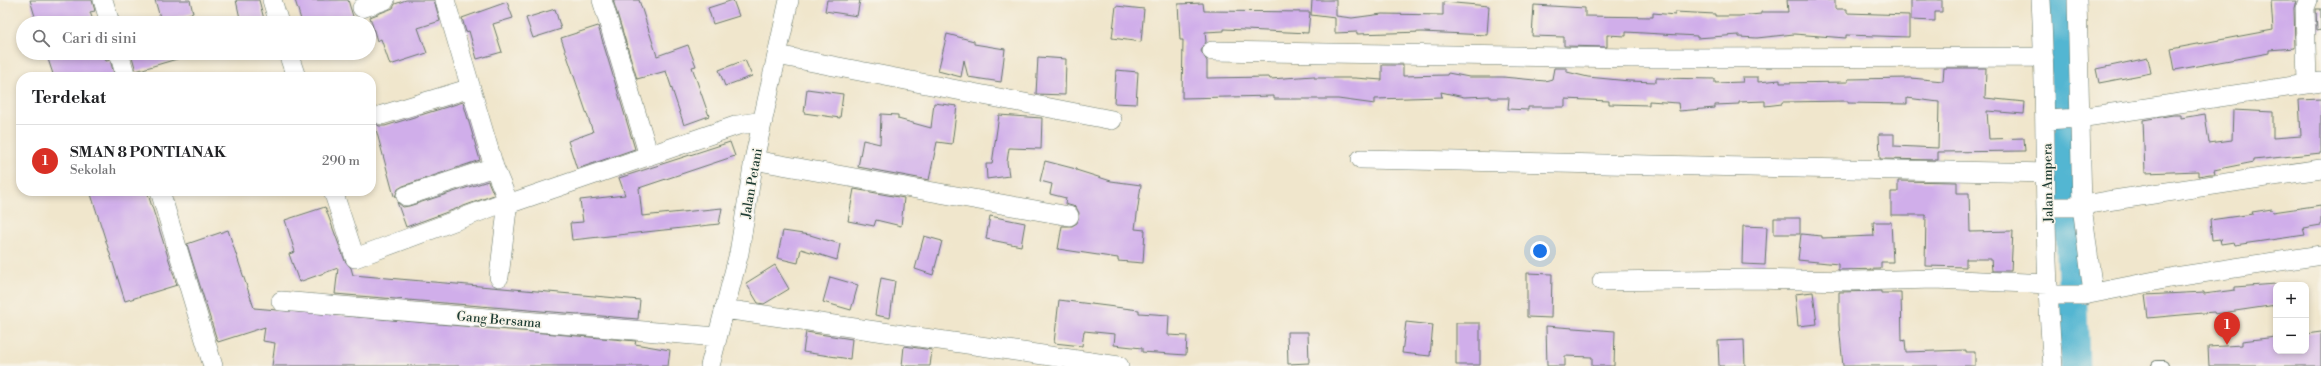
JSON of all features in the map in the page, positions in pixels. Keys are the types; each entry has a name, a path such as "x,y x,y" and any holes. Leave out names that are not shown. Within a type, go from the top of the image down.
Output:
{"street":[{"path":"103,0 108,16"},
{"path":"272,0 277,16"},
{"path":"362,8 385,0"},
{"path":"445,0 494,167 510,202 499,277"},
{"path":"602,0 649,156"},
{"name":"Jalan Petani","path":"710,366 739,253 754,160 750,123 777,55 789,0"},
{"name":"Jalan Ampera","path":"2041,0 2044,56 2064,118 2046,173 2065,207 2051,291 2053,366"},
{"path":"2077,0 2064,118 2065,207 2089,294"},
{"path":"2064,118 2314,83 2304,8 2308,0"},
{"path":"1212,52 1631,58 2044,56"},
{"path":"777,55 1112,120"},
{"path":"121,60 125,72"},
{"path":"290,60 294,72"},
{"path":"382,115 471,88"},
{"path":"335,196 355,258 510,202 750,123"},
{"path":"1361,158 2046,173"},
{"path":"754,160 1069,216"},
{"path":"406,196 494,167"},
{"path":"2065,207 2321,169"},
{"path":"162,196 213,366"},
{"path":"1602,281 1935,279 2089,294 2175,277 2321,255"},
{"name":"Gang Bersama","path":"281,301 717,337"},
{"path":"724,309 1115,364 1119,366"}],"lane":[{"path":"2157,366 2163,366"}],"building":[{"path":"30,0 92,0 95,11 90,12 91,16 35,16"},
{"path":"155,0 190,0 193,13 181,16 160,16"},
{"path":"236,0 259,0 263,16 239,16"},
{"path":"295,0 348,0 353,16 300,16"},
{"path":"406,0 434,0 440,21 418,28 427,53 390,65 381,39 377,41 376,16 373,16 393,8 395,4"},
{"path":"613,0 639,0 657,56 688,45 696,66 692,67 709,116 684,125 666,71 637,79"},
{"path":"733,0 739,16 713,24 708,8"},
{"path":"827,0 860,0 857,16 825,11"},
{"path":"1312,0 1336,0 1336,16 1352,18 1382,14 1443,15 1443,2 1489,6 1487,35 1422,32 1357,34 1357,32 1335,33 1335,18 1311,15"},
{"path":"1787,0 1835,0 1835,9 1847,9 1847,13 1909,15 1909,37 1846,35 1846,38 1794,34 1757,38 1739,37 1739,35 1697,38 1697,36 1626,32 1626,36 1607,35 1607,47 1564,46 1564,37 1532,36 1534,5 1585,8 1585,16 1653,17 1653,13 1675,15 1675,12 1715,14 1715,16 1739,16 1761,14 1761,12 1788,12"},
{"path":"1911,0 1942,0 1942,12 1935,12 1935,21 1911,20"},
{"path":"2271,0 2296,0 2294,8 2295,48 2269,50 2269,53 2175,70 2171,49 2273,30"},
{"path":"507,2 513,18 493,24 502,52 477,59 469,31 466,32 462,18"},
{"path":"1203,3 1204,11 1310,12 1308,33 1224,29 1224,31 1205,32 1206,42 1201,51 1207,61 1207,78 1269,77 1270,79 1314,76 1314,78 1355,78 1382,80 1382,65 1403,65 1403,76 1447,75 1448,73 1469,77 1503,77 1545,81 1552,79 1554,68 1567,68 1567,72 1588,77 1656,82 1656,78 1715,79 1715,83 1743,82 1742,77 1758,77 1758,82 1780,80 1780,83 1848,82 1848,79 1911,78 1943,81 1944,68 1986,68 1985,98 2025,102 2024,114 1987,111 1989,139 2024,138 2025,151 1938,152 1938,160 1880,159 1879,134 1894,134 1894,146 1938,148 1939,102 1907,98 1907,104 1848,103 1848,101 1782,102 1782,104 1765,106 1765,101 1739,102 1739,104 1715,105 1715,108 1679,111 1678,103 1649,101 1649,105 1609,104 1609,101 1565,99 1565,107 1528,107 1528,110 1508,109 1509,98 1490,98 1490,96 1464,97 1441,92 1442,97 1375,99 1375,104 1338,99 1274,99 1274,96 1182,98 1183,40 1180,40 1178,4"},
{"path":"1116,6 1144,9 1141,42 1112,38"},
{"path":"555,9 561,29 533,38 526,18"},
{"path":"2316,9 2321,9 2321,30 2317,31"},
{"path":"598,26 635,149 577,169 568,141 593,132 561,38"},
{"path":"947,34 974,41 974,44 1005,49 1001,82 968,77 964,60 961,77 938,71"},
{"path":"1038,57 1066,59 1065,95 1036,94"},
{"path":"2148,58 2151,73 2099,83 2096,69"},
{"path":"48,60 110,60 114,72 52,72"},
{"path":"133,60 173,60 136,71"},
{"path":"745,60 752,76 725,86 719,70"},
{"path":"1116,70 1138,72 1136,104 1114,103"},
{"path":"807,89 843,94 840,118 804,113"},
{"path":"2321,99 2321,153 2254,160 2254,162 2214,170 2215,174 2198,176 2198,171 2145,173 2143,120 2173,115 2181,115 2181,118 2205,114 2209,143 2232,140 2233,110 2273,112 2273,138 2301,136 2299,100"},
{"path":"463,102 480,160 403,186 398,189 395,197 376,129 376,124 379,126 385,126"},
{"path":"934,103 957,106 952,144 937,142 929,180 858,167 863,140 880,144 881,114 898,115 898,119 931,128"},
{"path":"999,115 1042,118 1041,149 1009,148 1007,162 1009,176 987,179 986,164 992,164"},
{"path":"730,142 735,156 639,188 642,216 722,208 719,224 572,240 570,223 583,222 580,200 625,195 619,178"},
{"path":"1045,161 1076,169 1111,181 1141,185 1135,229 1145,230 1143,263 1118,261 1118,258 1058,249 1062,226 1072,226 1077,223 1079,213 1076,207 1065,204 1066,198 1050,194 1052,184 1040,181"},
{"path":"488,181 494,195 406,227 397,202 403,207 409,206"},
{"path":"1898,181 1957,182 1957,193 1969,193 1970,232 2013,231 2011,271 1992,271 1991,259 1966,259 1966,267 1925,266 1926,215 1891,215 1891,192 1898,192"},
{"path":"854,189 904,198 901,226 876,220 874,226 848,221"},
{"path":"92,196 149,196 177,285 125,301"},
{"path":"2321,205 2321,225 2303,228 2305,235 2235,245 2234,242 2221,244 2220,239 2212,240 2210,220 2253,214 2252,212 2272,209 2273,212"},
{"path":"325,207 345,261 351,268 353,275 640,300 638,319 335,294 338,268 299,282 289,254 295,252 285,220"},
{"path":"990,216 1025,223 1021,246 986,239"},
{"path":"1774,218 1800,218 1800,234 1774,234"},
{"path":"1873,222 1891,222 1893,262 1881,262 1881,269 1838,270 1838,264 1798,260 1801,234 1822,236 1822,238 1874,236"},
{"path":"1743,226 1767,227 1765,265 1742,264"},
{"path":"228,230 254,308 636,341 635,344 670,350 668,366 272,366 275,343 263,341 265,327 218,342 216,337 187,244"},
{"path":"783,231 810,235 840,244 837,260 801,249 798,263 777,258"},
{"path":"924,236 942,241 933,275 915,269"},
{"path":"775,265 789,289 764,304 758,303 746,283"},
{"path":"1527,273 1552,274 1551,318 1527,317"},
{"path":"830,277 858,285 851,310 823,302"},
{"path":"881,278 895,281 890,318 875,315"},
{"path":"2273,284 2273,305 2215,314 2214,312 2148,318 2145,295 2204,292 2204,294 2235,290 2235,287"},
{"path":"1881,291 1881,293 1901,293 1902,341 1905,340 1906,352 1966,350 1966,352 1975,352 1975,366 1843,366 1839,325 1839,292"},
{"path":"1813,292 1817,324 1798,326 1795,294"},
{"path":"1059,300 1139,310 1139,313 1169,315 1168,335 1187,336 1186,355 1142,352 1142,348 1114,345 1115,334 1084,331 1082,346 1054,343"},
{"path":"1406,322 1433,325 1430,356 1402,353"},
{"path":"1456,323 1480,323 1480,365 1456,365"},
{"path":"1546,326 1615,331 1614,366 1592,366 1592,357 1565,356 1565,366 1547,366"},
{"path":"806,332 852,339 850,359 803,352"},
{"path":"1287,332 1308,332 1309,363 1288,364"},
{"path":"2321,332 2321,366 2209,366 2208,347 2242,345 2242,341 2273,337 2273,354 2309,354 2309,334"},
{"path":"1744,340 1745,366 1719,366 1718,341"},
{"path":"904,346 932,350 930,366 902,366"}],"waterway":[{"path":"2062,0 2075,366"}],"place":[{"name":"SMAN 8 PONTIANAK","path":"2227,345"}]}
